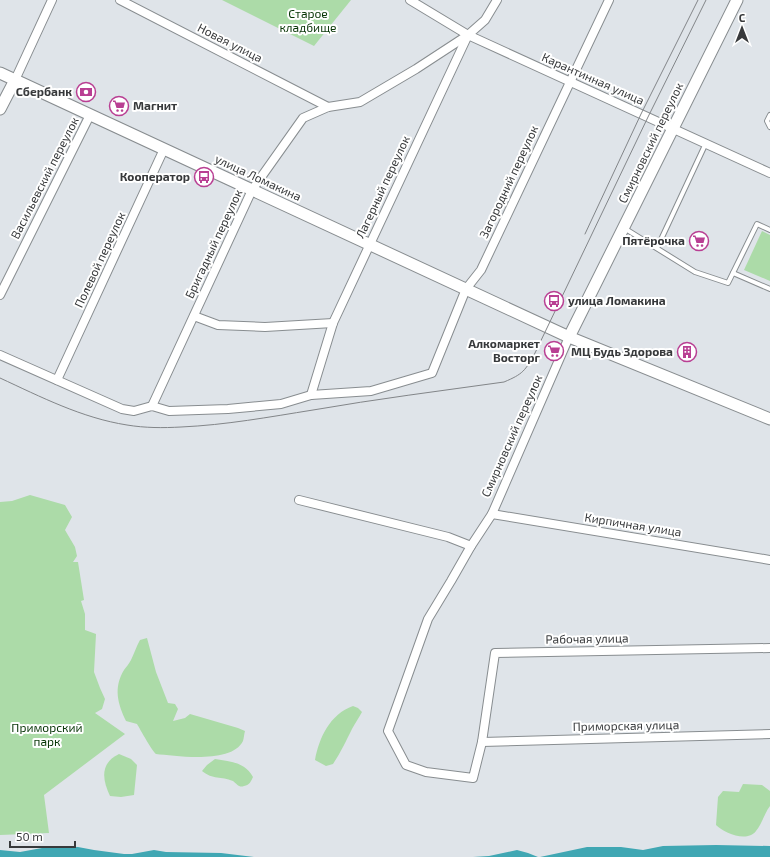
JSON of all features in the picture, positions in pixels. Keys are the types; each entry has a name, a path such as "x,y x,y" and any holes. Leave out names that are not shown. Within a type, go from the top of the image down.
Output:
{"main road":[{"name":"Смирновский переулок","path":"569,337 736,0"},
{"name":"улица Ломакина","path":"0,73 569,337 770,419"},
{"path":"0,109 15,80"}],"street":[{"path":"15,80 52,0"},
{"name":"Новая улица","path":"120,0 328,107"},
{"name":"Карантинная улица","path":"410,0 468,34 770,173"},
{"name":"Лагерный переулок","path":"312,394 333,323 369,244 468,34 484,20 497,0"},
{"name":"Загородний переулок","path":"312,394 371,391 432,373 466,289 481,270 609,0"},
{"name":"Бригадный переулок","path":"152,406 252,190 303,118 328,107 360,102 416,69 468,34"},
{"name":"Васильевский переулок","path":"0,295 90,115"},
{"name":"Полевой переулок","path":"57,380 164,149"},
{"path":"194,316 218,325 265,327 333,323"},
{"name":"Смирновский переулок","path":"482,742 473,778 426,772 406,765 388,731 428,619 471,546 492,514 569,337"},
{"path":"0,355 122,409 134,411 152,406 169,412 228,409 281,404 312,394"},
{"path":"299,500 448,537 471,546"},
{"name":"Кирпичная улица","path":"492,514 770,560"},
{"name":"Рабочая улица","path":"482,742 495,653 770,648"},
{"name":"Приморская улица","path":"482,742 770,734"}],"lane":[{"path":"770,115 767,121 770,127"},
{"path":"657,248 706,143"},
{"path":"624,228 695,272 728,284 757,224 770,230"},
{"path":"733,273 770,289"}],"green space":[{"name":"Старое кладбище","path":"222,0 351,0 314,46"},
{"path":"762,231 770,235 770,281 744,270"},
{"name":"Приморский парк","path":"30,495 65,505 72,517 65,530 75,547 77,556 73,562 78,562 84,600 81,601 85,614 85,630 96,634 94,672 105,699 102,709 95,713 125,734 44,795 49,833 0,835 0,502 12,501"},
{"path":"147,638 156,672 168,703 175,704 178,709 173,721 185,718 190,714 238,728 245,731 243,741 237,748 228,753 203,757 156,754 137,724 126,721 119,702 119,683 124,670 131,660 140,640"},
{"path":"353,706 362,712 333,764 326,766 315,760 319,743 327,728 338,715"},
{"path":"119,754 131,759 137,765 134,795 121,797 110,796 107,790 104,772 108,762"},
{"path":"215,759 232,762 246,768 253,777 251,781 248,785 241,786 233,781 210,776 202,771"},
{"path":"743,784 762,785 770,791 770,806 760,825 752,835 736,836 724,831 716,825 718,797 723,791 739,792"}],"water":[{"path":"53,846 78,847 124,854 154,850 166,852 221,853 254,857 0,857 0,850 20,852"},
{"path":"663,846 770,846 770,857 540,857 587,847 621,847 643,850"},
{"path":"517,850 538,857 473,857 489,856"}],"tram line":[{"path":"585,234 641,114 698,0"},
{"path":"0,378 62,406 110,422 140,427 161,428 198,426 247,420 504,382 515,377 526,368 535,353 706,0"}],"place":[{"name":"Сбербанк","path":"86,92"},
{"name":"Магнит","path":"119,106"},
{"name":"Кооператор","path":"204,177"},
{"name":"Пятёрочка","path":"699,241"},
{"name":"улица Ломакина","path":"554,301"},
{"name":"Алкомаркет Восторг","path":"554,351"},
{"name":"МЦ Будь Здорова","path":"687,352"}]}
